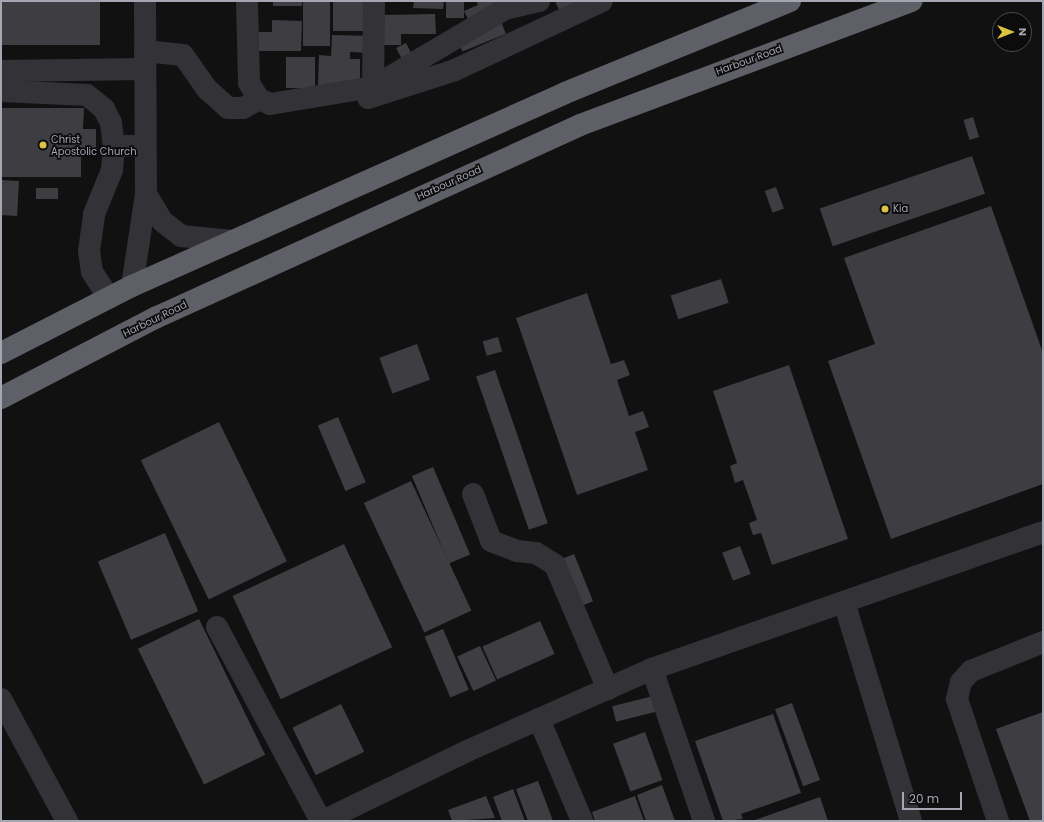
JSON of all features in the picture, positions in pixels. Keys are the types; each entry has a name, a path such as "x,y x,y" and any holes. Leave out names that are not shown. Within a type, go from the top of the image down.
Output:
{"highway":[{"path":"1,353 132,286 565,93 790,1"},
{"name":"Harbour Road","path":"1,398 154,318 580,125 912,1"}],"street":[{"path":"132,286 146,194 144,146 144,1"},
{"path":"247,1 249,83 259,99 270,104 379,97 455,70 602,1"},
{"path":"373,87 374,1"},
{"path":"283,104 373,87 505,5 539,1"},
{"path":"1,71 144,60 182,55 208,89 228,108 244,108 259,99"},
{"path":"1,91 87,95 104,109 111,123 114,146 112,170 94,214 89,251 92,272 109,298"},
{"path":"114,146 144,146"},
{"path":"146,194 162,221 181,236 233,241"},
{"path":"473,494 491,541 517,551 536,553 555,565 608,688"},
{"path":"218,628 322,821 539,719 652,669 1043,532"},
{"path":"844,602 911,821"},
{"path":"998,821 957,698 961,682 971,670 1043,642"},
{"path":"652,669 704,821"},
{"path":"1,699 67,821"},
{"path":"539,719 582,821"}],"building":[{"path":"1,1 100,1 100,45 1,45"},
{"path":"273,1 302,1 302,6 273,6"},
{"path":"303,1 330,1 330,46 303,46"},
{"path":"333,1 373,1 373,31 333,31"},
{"path":"414,1 444,1 443,9 413,8"},
{"path":"446,1 464,1 464,18 446,18"},
{"path":"476,1 499,1 469,21 464,11 478,5"},
{"path":"555,1 588,1 561,14"},
{"path":"435,14 436,34 401,34 401,45 382,45 381,15"},
{"path":"500,19 506,34 462,51 456,37"},
{"path":"272,20 302,21 301,51 253,51 253,32 272,32"},
{"path":"332,35 373,36 372,53 350,52 350,59 360,59 360,86 318,85 319,55 331,56"},
{"path":"406,43 414,59 404,64 396,48"},
{"path":"286,57 315,57 315,88 286,88"},
{"path":"1,108 84,108 83,129 96,129 96,155 81,155 81,177 1,177"},
{"path":"973,117 979,137 970,140 963,120"},
{"path":"972,156 985,194 833,246 820,208"},
{"path":"1,180 19,181 17,216 1,215"},
{"path":"776,187 784,209 773,213 765,191"},
{"path":"36,188 58,188 58,199 36,199"},
{"path":"991,206 1043,353 1043,484 891,539 828,361 875,344 844,258"},
{"path":"721,279 729,303 678,319 671,295"},
{"path":"587,293 611,364 624,360 630,375 617,380 629,416 643,411 649,427 635,432 648,470 577,495 516,318"},
{"path":"498,337 502,351 487,356 483,341"},
{"path":"417,344 430,380 392,393 379,358"},
{"path":"789,365 848,539 772,565 761,533 753,535 749,523 757,520 743,480 735,483 730,466 737,463 713,391"},
{"path":"495,370 548,523 529,530 476,377"},
{"path":"338,417 366,482 345,491 318,426"},
{"path":"219,422 287,561 209,599 141,460"},
{"path":"433,467 470,554 449,563 412,476"},
{"path":"411,481 471,611 424,633 364,503"},
{"path":"165,533 198,611 131,640 98,562"},
{"path":"344,544 392,647 281,699 233,596"},
{"path":"740,546 751,574 733,581 722,553"},
{"path":"574,554 593,601 576,608 557,561"},
{"path":"199,619 265,755 204,785 138,649"},
{"path":"540,621 555,654 497,680 482,647"},
{"path":"443,629 469,690 450,698 425,637"},
{"path":"480,646 496,680 473,691 457,657"},
{"path":"653,696 657,712 616,722 612,706"},
{"path":"792,703 820,780 803,786 775,709"},
{"path":"341,704 364,752 316,775 292,728"},
{"path":"1043,712 1043,821 1030,821 996,729"},
{"path":"773,714 801,793 741,814 743,819 723,821 695,741"},
{"path":"645,732 662,780 630,792 613,744"},
{"path":"538,781 553,821 528,821 516,789"},
{"path":"662,785 675,821 646,821 637,795"},
{"path":"513,789 525,821 502,821 493,797"},
{"path":"486,796 495,818 452,821 448,810"},
{"path":"635,796 644,821 595,821 592,812"},
{"path":"820,797 828,821 752,821"}],"place":[{"name":"Christ Apostolic Church","path":"43,145"},
{"name":"Kia","path":"885,209"}]}
